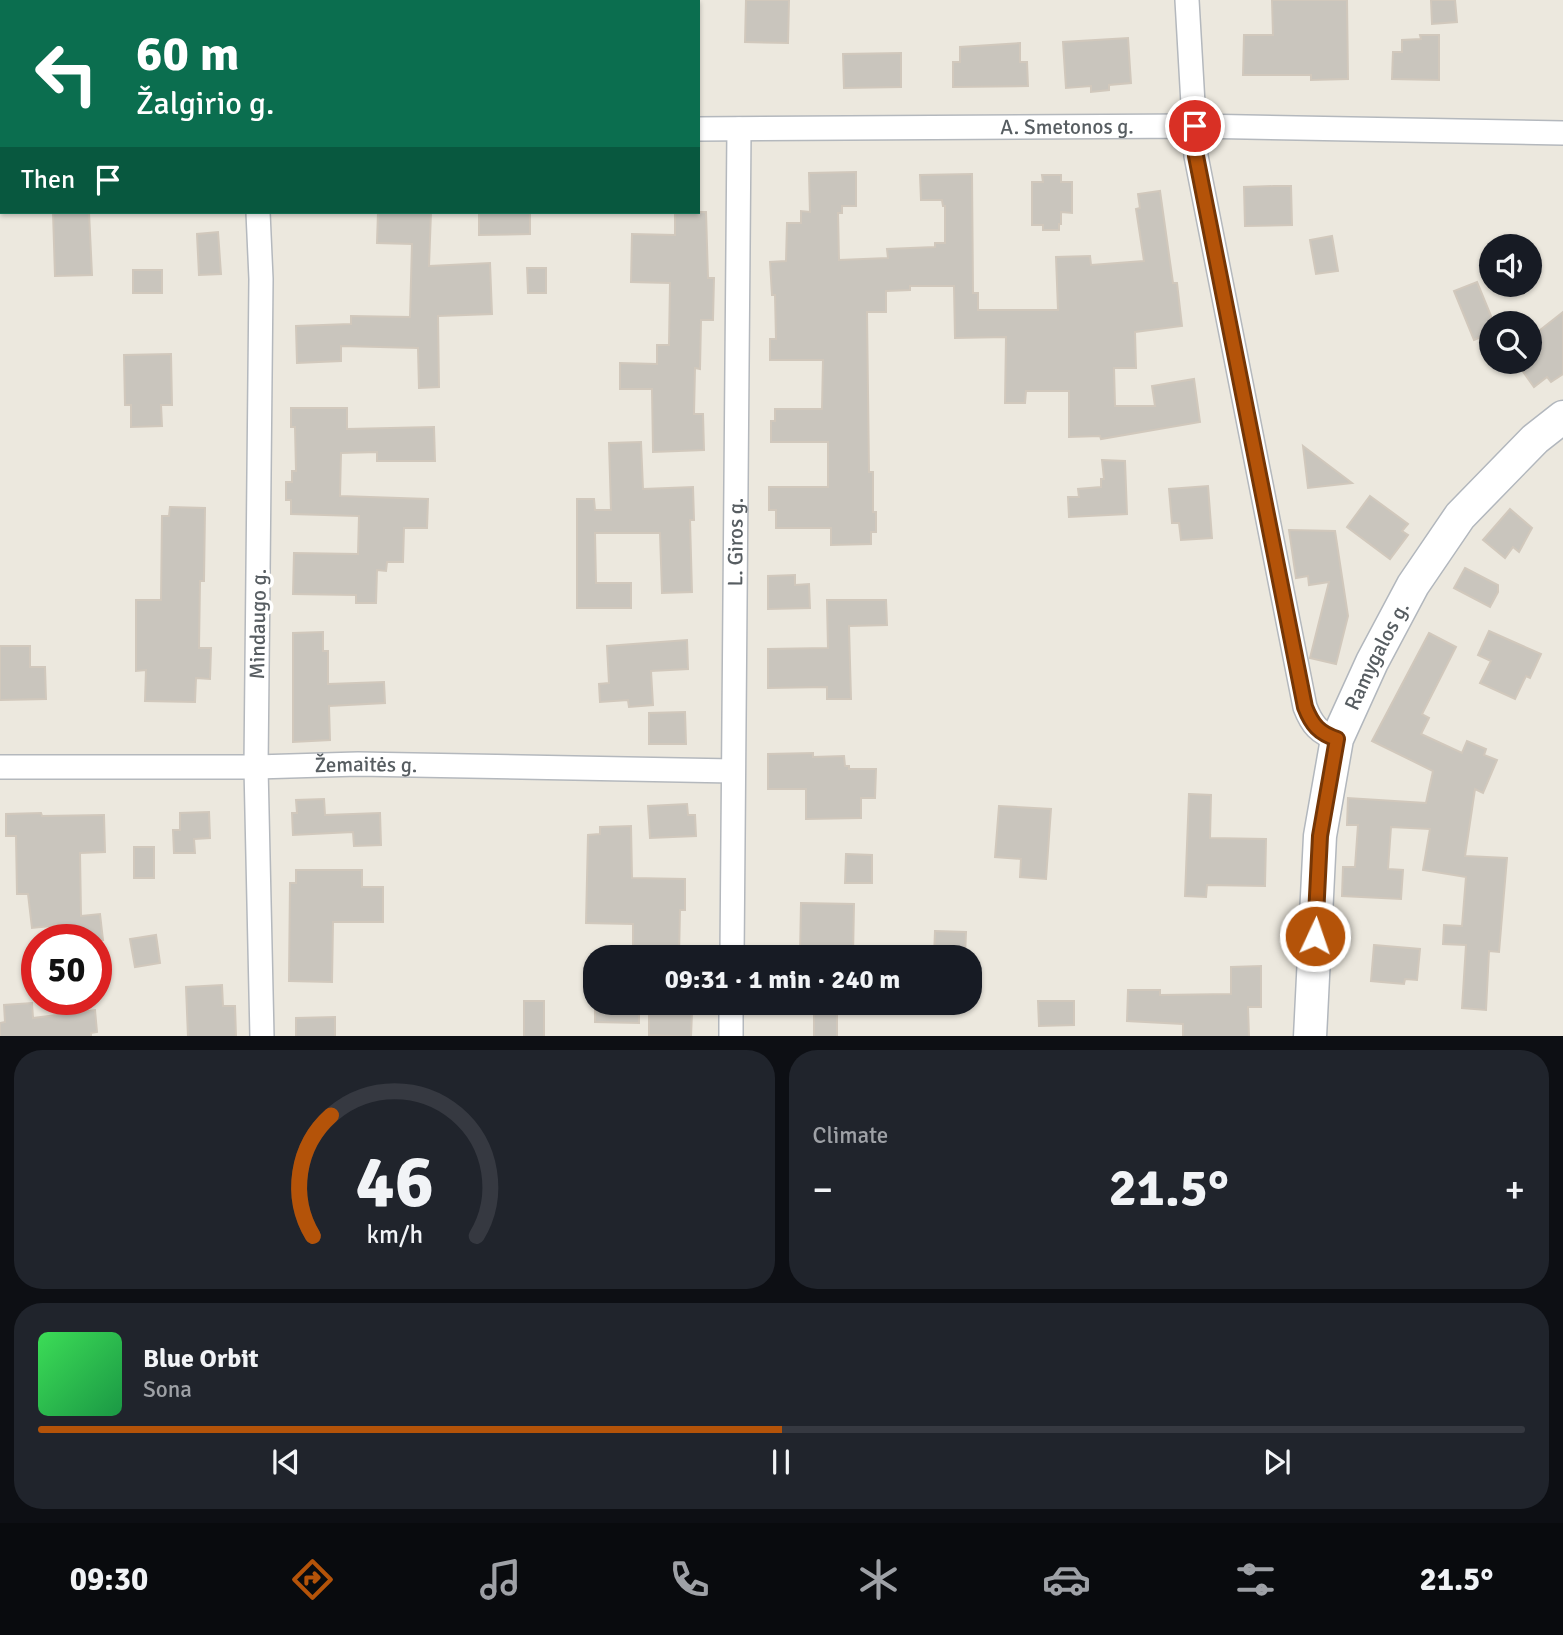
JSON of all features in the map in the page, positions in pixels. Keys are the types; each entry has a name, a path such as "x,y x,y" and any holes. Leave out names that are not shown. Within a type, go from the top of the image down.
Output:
{"main road":[{"name":"Ramygalos g.","path":"1310,1036 1320,836 1337,739 1372,662 1413,585 1461,516 1535,439 1563,417"}],"street":[{"path":"1187,0 1196,156 1305,707 1311,723 1323,734 1337,739"},
{"name":"A. Smetonos g.","path":"700,129 1195,126 1563,133"},
{"name":"L. Giros g.","path":"732,945 739,129"},
{"name":"Mindaugo g.","path":"258,214 261,279 256,767 262,1036"},
{"name":"Žemaitės g.","path":"0,767 256,767 358,764 733,771"},
{"path":"731,1036 732,1015"}],"building":[{"path":"746,0 789,0 788,43 745,42"},
{"path":"1272,0 1347,0 1348,79 1311,80 1311,75 1243,75 1244,35 1273,35"},
{"path":"1431,0 1455,0 1457,22 1432,24"},
{"path":"1420,35 1439,35 1439,80 1392,79 1393,52 1402,52 1402,40 1421,39"},
{"path":"1128,38 1131,83 1109,85 1109,90 1091,92 1091,86 1066,88 1063,42"},
{"path":"1020,43 1020,62 1027,62 1028,86 953,87 953,62 960,62 960,47"},
{"path":"901,53 901,87 844,88 843,54"},
{"path":"856,172 856,206 842,206 842,213 838,213 839,260 888,258 887,249 935,247 935,243 945,243 945,206 942,200 921,200 920,175 972,174 973,293 978,293 978,310 1058,310 1056,257 1090,256 1091,265 1144,261 1136,209 1140,208 1138,194 1160,191 1182,326 1135,332 1136,368 1114,368 1115,406 1155,406 1152,386 1194,379 1200,422 1101,439 1100,436 1069,437 1069,391 1026,391 1025,403 1005,403 1006,337 955,338 954,286 910,286 910,290 886,291 886,312 867,312 869,472 873,472 873,512 876,512 876,532 871,532 871,544 831,545 831,528 776,528 776,510 769,510 769,487 828,487 828,442 771,442 771,421 775,421 775,409 822,409 823,360 770,360 770,339 776,339 775,295 772,295 770,262 786,261 787,223 801,223 801,211 810,212 809,173"},
{"path":"1042,175 1061,175 1061,182 1072,182 1072,213 1061,212 1059,230 1043,230 1043,225 1032,225 1032,182 1043,182"},
{"path":"1291,186 1292,225 1245,226 1244,187"},
{"path":"706,212 708,278 714,278 713,320 701,320 700,369 695,368 694,414 703,414 704,450 653,452 652,389 620,389 620,363 657,364 657,345 669,345 670,283 631,282 632,234 675,235 675,214"},
{"path":"53,214 89,214 92,275 55,276"},
{"path":"378,214 431,214 429,266 490,263 492,314 438,316 439,387 419,388 418,348 341,346 341,361 297,363 296,326 351,324 351,316 410,317 412,244 377,243"},
{"path":"479,214 530,214 530,234 479,235"},
{"path":"218,232 221,274 199,275 197,234"},
{"path":"1332,236 1338,271 1316,274 1310,240"},
{"path":"527,268 546,268 546,293 528,293"},
{"path":"133,270 162,270 162,293 133,293"},
{"path":"1477,282 1479,297 1483,297 1489,311 1479,311 1479,338 1474,340 1454,291"},
{"path":"1563,312 1563,374 1551,382 1547,377 1534,387 1525,374 1542,374 1542,329"},
{"path":"171,354 172,405 161,405 162,426 131,427 131,405 125,405 124,355"},
{"path":"291,408 347,408 347,429 434,427 435,461 377,461 377,452 341,453 340,496 428,499 427,528 404,528 403,562 387,562 386,571 377,570 376,603 356,603 356,595 293,594 294,553 358,554 359,516 291,514 291,500 286,500 286,482 292,482 292,471 296,471 295,427 291,427"},
{"path":"641,442 643,489 693,487 694,520 690,520 692,592 662,593 660,533 595,533 596,583 631,583 631,608 577,608 577,499 594,499 595,510 611,510 609,443"},
{"path":"1303,446 1352,483 1308,488"},
{"path":"1102,460 1125,461 1127,514 1069,517 1068,497 1079,497 1078,489 1101,487 1101,479 1104,479"},
{"path":"1208,486 1212,538 1181,540 1179,523 1172,523 1169,489"},
{"path":"1370,496 1408,524 1402,531 1408,535 1390,559 1347,527"},
{"path":"170,507 205,508 204,581 200,581 199,648 211,648 210,679 196,678 195,702 145,701 146,670 136,671 136,600 161,600 162,516 169,516"},
{"path":"1510,509 1532,528 1519,552 1513,547 1505,558 1483,540"},
{"path":"1289,530 1335,531 1348,616 1336,664 1310,658 1329,582 1309,585 1308,576 1296,578"},
{"path":"1465,568 1498,585 1498,592 1490,607 1454,588"},
{"path":"795,575 795,585 809,584 810,608 768,609 768,576"},
{"path":"827,600 886,600 887,625 849,626 851,699 827,699 827,687 768,688 768,649 828,648"},
{"path":"1489,631 1541,654 1530,678 1526,676 1515,699 1480,683 1491,661 1478,655"},
{"path":"323,632 323,651 328,651 328,684 384,682 385,703 329,706 330,740 293,742 293,633"},
{"path":"1429,633 1456,647 1422,714 1429,718 1421,734 1462,753 1467,741 1486,749 1484,755 1497,760 1483,793 1475,789 1465,856 1507,858 1499,952 1489,951 1486,1010 1462,1008 1466,945 1443,944 1444,925 1462,926 1466,877 1423,870 1430,829 1391,827 1388,869 1403,870 1401,899 1342,896 1343,867 1355,867 1358,825 1347,825 1348,798 1426,803 1433,771 1372,741"},
{"path":"687,640 688,669 651,671 653,705 629,707 628,700 600,702 599,684 609,683 607,646"},
{"path":"0,646 30,646 30,667 45,667 46,699 0,700"},
{"path":"685,712 686,744 649,744 649,713"},
{"path":"813,753 813,757 844,756 845,766 849,766 849,769 876,769 875,798 861,798 861,818 806,819 806,789 768,789 768,754"},
{"path":"1189,794 1211,795 1210,838 1266,839 1265,886 1207,885 1206,897 1185,896"},
{"path":"324,799 325,815 380,813 381,845 354,846 353,832 293,835 292,813 297,813 296,800"},
{"path":"687,804 688,815 695,815 696,836 650,838 648,806"},
{"path":"999,806 1051,809 1046,879 1020,877 1021,859 995,857"},
{"path":"209,812 210,838 194,839 195,853 174,853 173,830 180,830 180,813"},
{"path":"6,814 104,815 105,852 80,853 81,916 100,914 101,924 32,924 28,894 17,894 16,836 6,836"},
{"path":"631,826 632,878 685,879 685,910 680,910 679,945 633,945 633,924 586,923 588,835 600,834 600,827"},
{"path":"134,847 154,847 154,878 134,878"},
{"path":"846,854 872,855 872,883 845,883"},
{"path":"296,870 362,870 362,887 383,887 383,922 333,922 332,982 289,981 290,883 296,883"},
{"path":"801,903 854,904 853,945 800,945"},
{"path":"935,931 966,932 965,945 934,945"},
{"path":"156,935 160,963 135,967 130,939"},
{"path":"1374,945 1420,949 1417,980 1405,979 1404,984 1371,981"},
{"path":"1261,966 1261,1007 1248,1007 1249,1036 1183,1036 1183,1024 1127,1021 1128,990 1160,990 1160,995 1231,994 1231,967"},
{"path":"222,985 223,1006 235,1006 236,1036 188,1036 186,987"},
{"path":"524,1001 544,1001 544,1036 524,1036"},
{"path":"1038,1001 1074,1001 1074,1025 1039,1026"},
{"path":"21,1004 21,1015 33,1015 33,1018 95,1015 97,1032 91,1033 91,1036 0,1036 0,1023 5,1022 4,1005"},
{"path":"595,1015 639,1015 639,1023 595,1022"},
{"path":"649,1015 692,1015 691,1036 649,1035"},
{"path":"814,1015 837,1015 837,1036 814,1036"},
{"path":"335,1017 335,1036 296,1036 296,1018"}],"route":[{"path":"1195,126 1196,156 1305,707 1311,723 1323,734 1337,739 1320,836 1315,936"}]}
